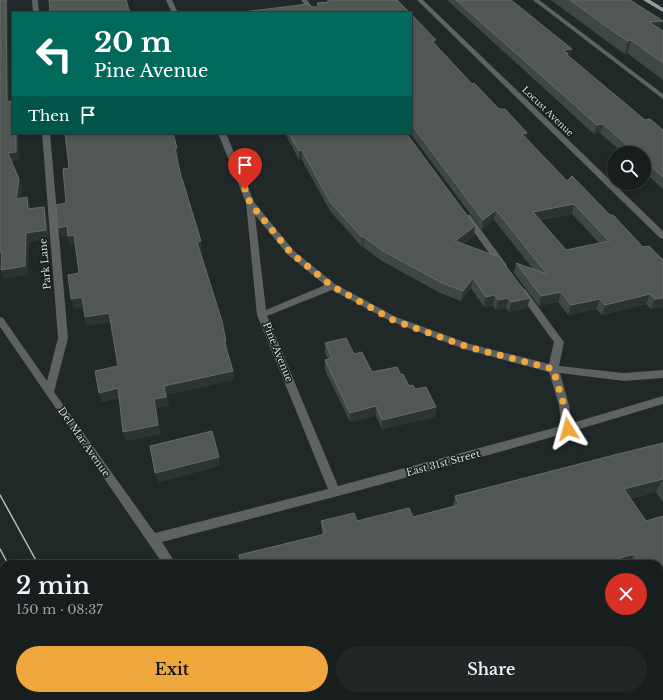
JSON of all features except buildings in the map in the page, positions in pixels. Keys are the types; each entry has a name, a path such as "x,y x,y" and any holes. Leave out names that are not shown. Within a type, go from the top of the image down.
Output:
{"main road":[{"path":"646,0 663,10"}],"street":[{"path":"35,0 36,12"},
{"path":"169,0 174,12"},
{"path":"304,0 313,12"},
{"name":"Locust Avenue","path":"420,0 663,236"},
{"path":"536,0 663,97"},
{"name":"Park Lane","path":"46,134 63,338 49,392"},
{"name":"Pine Avenue","path":"222,134 250,203 262,315 335,492"},
{"name":"Pine Avenue","path":"250,203 291,253 332,286 393,320 468,347 553,369"},
{"path":"460,209 507,272"},
{"path":"517,285 559,342 553,369 564,405 568,429"},
{"path":"262,315 332,286"},
{"name":"Del Mar Avenue","path":"0,320 167,560"},
{"path":"553,369 624,377 663,374"},
{"name":"East 31st Street","path":"152,539 335,492 568,429 663,400"}],"tram line":[{"path":"0,495 36,560"},
{"path":"0,549 6,560"}],"route":[{"path":"245,189 250,203 291,253 332,286 393,320 468,347 553,369 564,405 568,429"}]}
